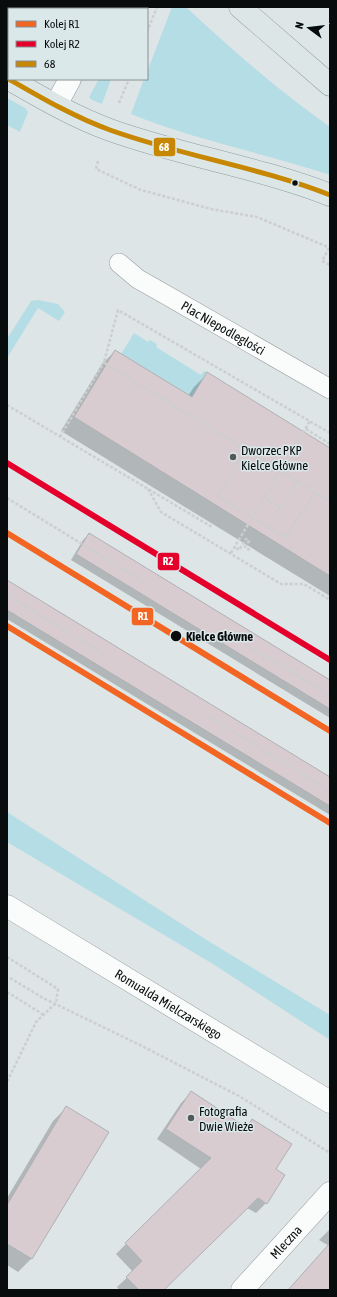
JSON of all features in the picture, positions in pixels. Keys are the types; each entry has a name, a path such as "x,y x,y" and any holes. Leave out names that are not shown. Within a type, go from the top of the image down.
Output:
{"main road":[{"path":"240,7 330,85"},
{"path":"10,80 56,106 110,130 159,145 298,182 330,195"}],"street":[{"path":"56,106 69,80"},
{"name":"Romualda Mielczarskiego","path":"7,906 330,1102"},
{"name":"Mleczna","path":"242,1290 330,1193"}],"lane":[{"name":"Plac Niepodległości","path":"120,263 138,279 330,388"}],"path":[{"path":"148,30 157,7"},
{"path":"117,109 129,80"},
{"path":"98,161 96,169 141,190 257,218 330,248 322,260 330,265"},
{"path":"60,437 104,362 118,310 330,433"},
{"path":"104,362 330,501"},
{"path":"7,405 212,527"},
{"path":"231,554 310,421"},
{"path":"306,429 330,444"},
{"path":"246,450 217,496 286,537 315,492"},
{"path":"266,499 280,508 276,514 297,481"},
{"path":"148,489 161,512 281,584 304,584 330,600"},
{"path":"7,498 144,582"},
{"path":"236,548 239,550 243,545 246,539 249,541 245,547 250,550 243,546 237,542"},
{"path":"7,595 104,654"},
{"path":"246,644 330,695"},
{"path":"206,715 330,791"},
{"path":"7,957 58,989 56,1003 36,1022 7,1082"},
{"path":"10,978 43,998 56,1003 239,1096 330,1153"},
{"path":"7,992 44,1015"}],"shaded area":[{"path":"172,7 186,7 256,70 330,127 330,175 205,139 131,114 144,80 148,80 148,69"},
{"path":"98,80 111,80 102,104 92,100 89,97"},
{"path":"7,98 25,108 28,112 20,132 7,125"},
{"path":"38,300 58,304 65,312 59,321 38,308 7,358 7,339 31,301"},
{"path":"134,333 148,342 150,340 157,344 156,347 201,375 204,371 207,372 192,397 121,354"},
{"path":"7,812 205,939 330,1015 330,1040 213,964 7,842"}],"building":[{"name":"Dworzec PKP Kielce Główne","path":"115,350 192,397 207,372 330,448 330,576 74,417"},
{"path":"89,533 330,680 330,709 76,554"},
{"path":"7,580 330,777 330,806 7,610"},
{"path":"191,1091 247,1128 252,1119 292,1144 276,1169 285,1175 267,1204 258,1198 164,1290 139,1290 126,1277 142,1261 125,1243 211,1158 166,1129"},
{"path":"66,1106 109,1132 32,1259 7,1244 7,1205"},
{"path":"330,1243 330,1290 288,1290"}],"rail line":[{"name":"R2","path":"7,463 330,660"},
{"name":"R1","path":"7,533 330,731"},
{"name":"R1","path":"7,626 330,823"}],"transit line":[{"name":"68","path":"11,80 70,113 110,130 165,147 276,177 330,195"}],"place":[{"name":"Dworzec PKP Kielce Główne","path":"233,457"},
{"name":"Kielce Główne","path":"176,636"},
{"name":"Fotografia Dwie Wieże","path":"191,1118"}]}
